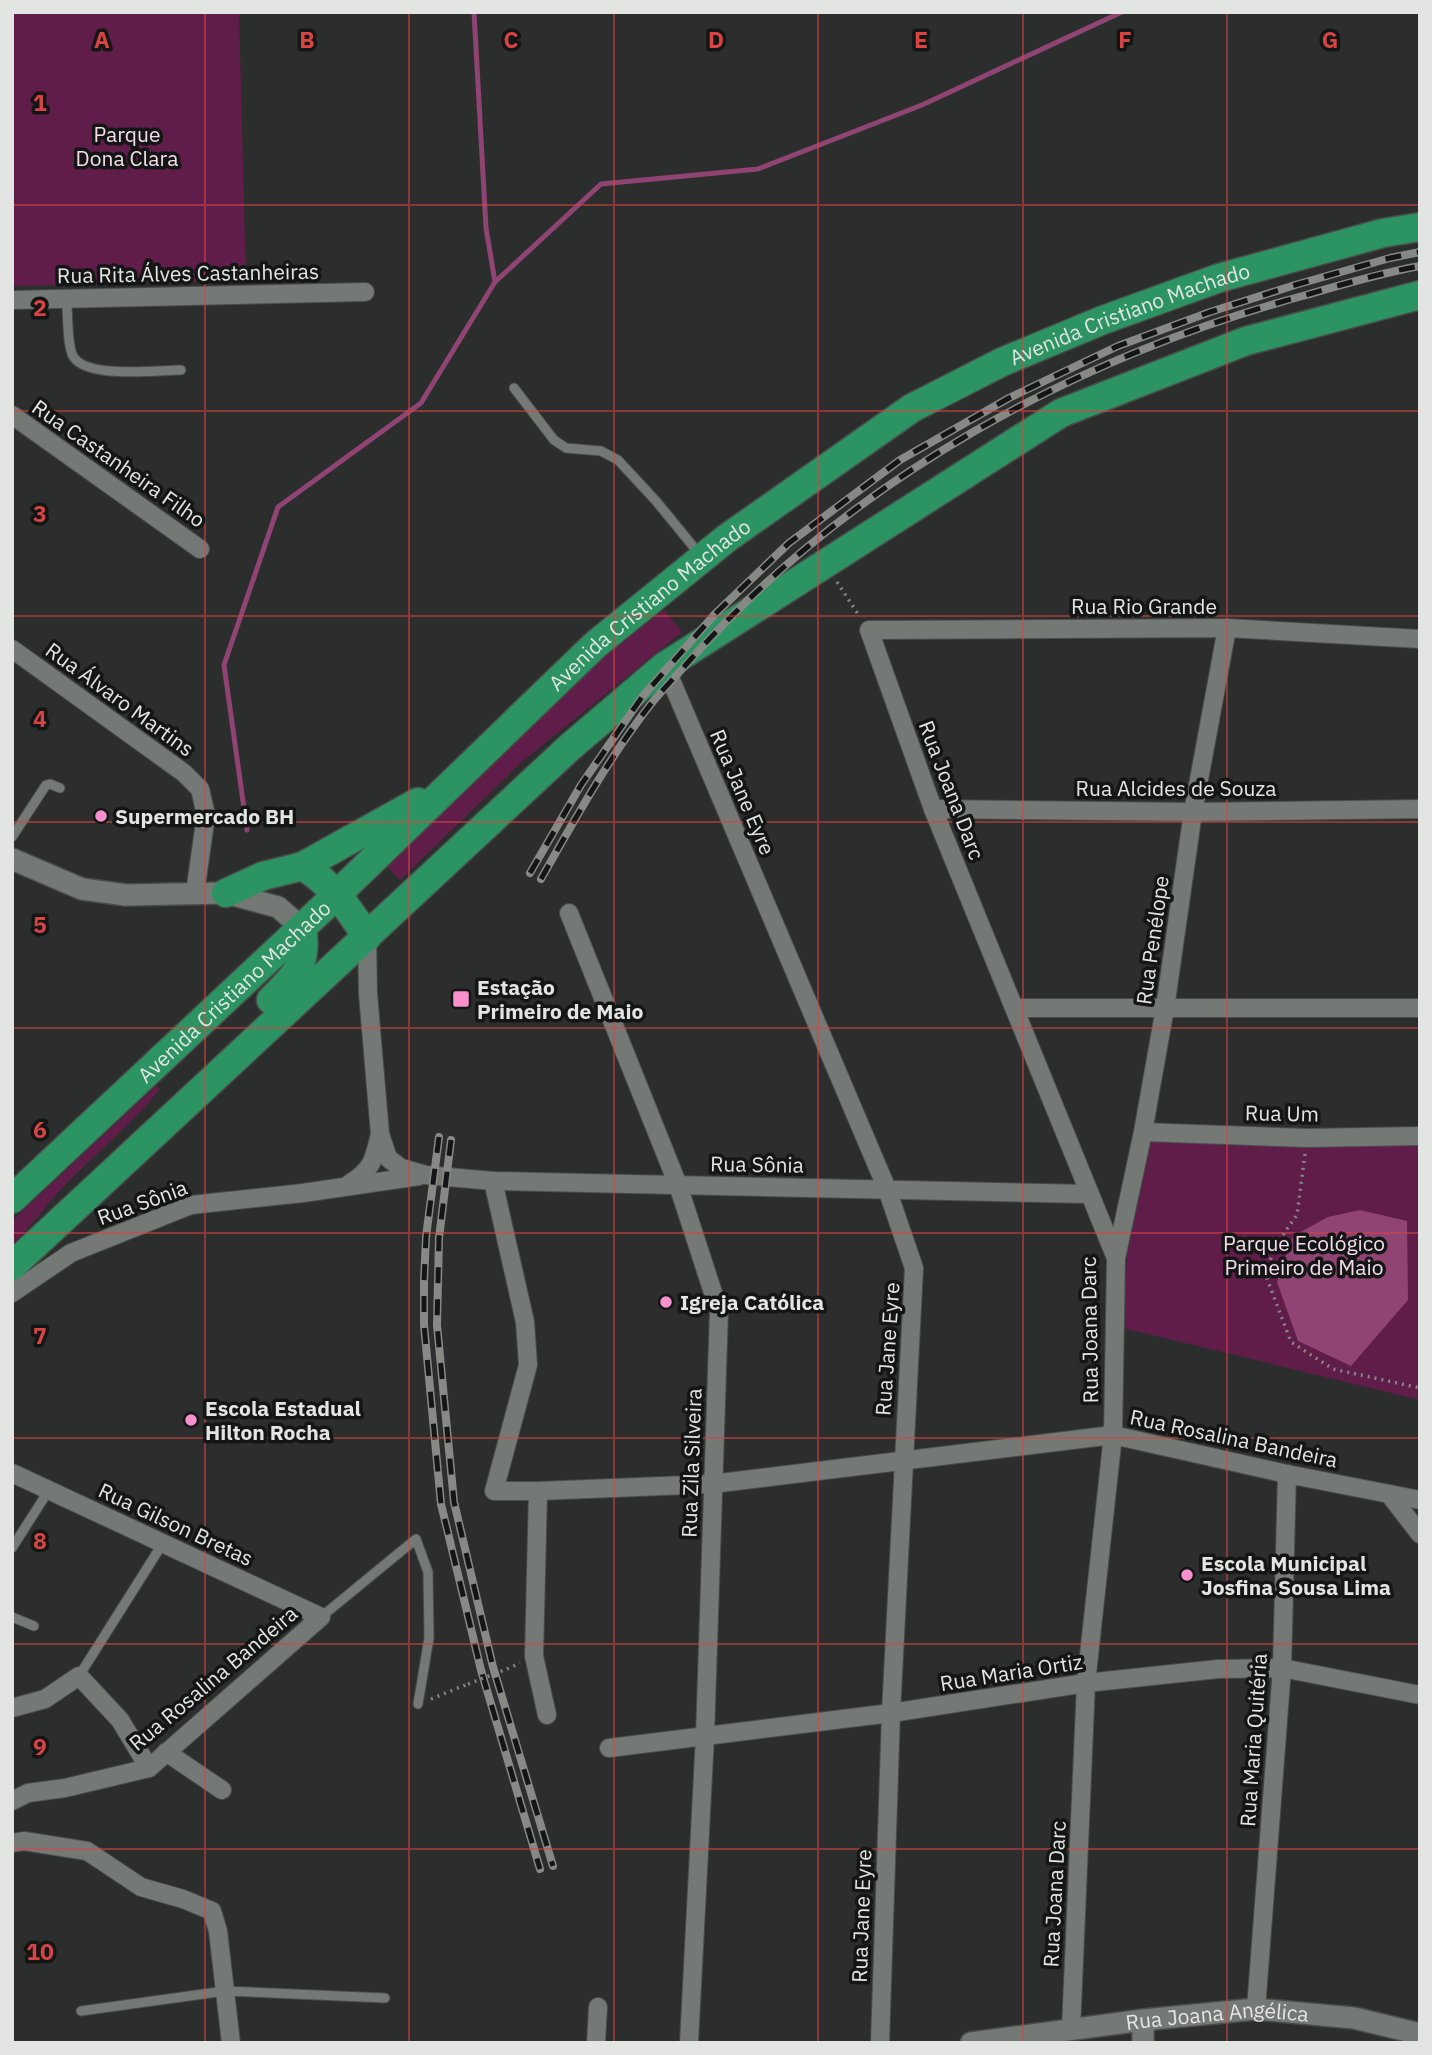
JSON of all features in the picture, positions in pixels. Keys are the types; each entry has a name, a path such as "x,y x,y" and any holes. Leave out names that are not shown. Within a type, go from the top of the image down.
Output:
{"highway":[{"name":"Avenida Cristiano Machado","path":"12,1199 338,894 595,645 727,538 912,408 1002,362 1103,320 1219,278 1383,233 1420,227"},
{"path":"12,1266 570,747 665,666 1061,413 1246,341 1420,295"},
{"path":"226,893 263,876 303,866 454,782"},
{"path":"303,866 321,877 338,894 367,937"},
{"path":"160,1127 163,1100 293,979 303,960 302,928"}],"street":[{"name":"Rua Rita Álves Castanheiras","path":"12,300 365,292"},
{"name":"Rua Castanheira Filho","path":"12,415 200,549"},
{"name":"Rua Rio Grande","path":"869,630 1227,628 1420,639"},
{"name":"Rua Penélope","path":"1116,1258 1143,1132 1165,1008 1193,812 1227,628"},
{"name":"Rua Joana Darc","path":"869,630 933,809 1116,1258 1112,1436 1086,1683 1071,2029"},
{"name":"Rua Álvaro Martins","path":"12,649 184,774 200,789 206,815 195,893"},
{"name":"Rua Jane Eyre","path":"665,666 887,1189 914,1268 902,1461 880,2043"},
{"name":"Rua Alcides de Souza","path":"933,809 1193,812 1420,809"},
{"path":"12,859 82,889 126,895 226,893 278,907 302,928"},
{"name":"Rua Zila Silveira","path":"569,913 678,1185 719,1311 705,1736 689,2043"},
{"name":"Rua Sônia","path":"367,937 368,994 380,1135 388,1158 401,1168 426,1175 493,1181 1088,1194"},
{"path":"1015,1008 1420,1009"},
{"name":"Rua Um","path":"1143,1132 1307,1138 1420,1136"},
{"path":"349,1184 365,1174 375,1156 380,1135"},
{"name":"Rua Sônia","path":"12,1293 71,1254 191,1205 303,1193 349,1184 426,1175"},
{"name":"Rua Rosalina Bandeira","path":"493,1181 525,1322 528,1365 494,1490 538,1491 712,1483 1112,1436 1420,1500"},
{"name":"Rua Gilson Bretas","path":"12,1473 321,1617"},
{"name":"Rua Maria Quitéria","path":"1256,2009 1282,1668 1287,1474"},
{"path":"538,1491 534,1656 547,1715"},
{"path":"1389,1494 1420,1534"},
{"name":"Rua Rosalina Bandeira","path":"12,1801 28,1793 65,1788 149,1768 321,1617"},
{"name":"Rua Maria Ortiz","path":"609,1748 891,1713 1086,1683 1218,1669 1282,1668 1420,1695"},
{"path":"12,1708 45,1699 79,1675 120,1720 149,1768"},
{"path":"166,1752 222,1790"},
{"path":"12,1843 24,1841 87,1851 141,1887 212,1911 218,1931 231,2043"},
{"path":"596,2043 598,2007"},
{"name":"Rua Joana Angélica","path":"971,2043 1143,2020 1256,2009 1354,2018 1420,2034"},
{"path":"1143,2020 1143,2043"}],"lane":[{"path":"66,299 70,348 75,359 85,366 105,371 181,370"},
{"path":"514,388 554,440 566,448 601,451 618,460 656,501 702,558"},
{"path":"12,837 46,785 60,788"},
{"path":"12,1548 49,1490"},
{"path":"321,1617 416,1539 428,1572 429,1638 418,1704"},
{"path":"79,1675 163,1544"},
{"path":"12,1617 34,1626"},
{"path":"81,2011 225,1991 385,1998"}],"path":[{"path":"825,563 869,630"},
{"path":"1307,1138 1297,1215 1274,1247 1266,1276 1291,1342 1333,1369 1420,1388"},
{"path":"418,1704 506,1669"}],"green space":[{"name":"Parque Dona Clara","path":"12,12 239,12 246,281 12,286"},
{"path":"664,610 682,632 523,761 400,880 386,865 597,662"},
{"path":"156,1086 160,1089 149,1102 63,1187 12,1245 12,1221"},
{"name":"Parque Ecológico Primeiro de Maio","path":"1152,1137 1420,1143 1420,1400 1123,1328 1127,1255"}],"shaded area":[{"path":"1360,1210 1407,1221 1408,1300 1351,1366 1298,1341 1277,1282 1293,1236 1328,1217"}],"waterway":[{"path":"474,12 486,228 495,282"},
{"path":"247,830 224,665 278,507 421,403 495,282 601,184 758,169 922,105 1122,12"}],"railway":[{"path":"530,873 581,785 642,697 715,614 789,543 900,460 1009,398 1118,346 1210,312 1295,285 1420,252"},
{"path":"541,879 606,768 660,693 754,594 823,535 895,481 972,433 1052,390 1134,353 1219,321 1348,283 1420,266"},
{"path":"439,1137 426,1237 424,1325 441,1504 481,1670 540,1869"},
{"path":"451,1140 439,1238 437,1325 454,1502 493,1667 553,1866"}],"place":[{"name":"Supermercado BH","path":"101,816"},
{"name":"Estação Primeiro de Maio","path":"461,999"},
{"name":"Igreja Católica","path":"666,1302"},
{"name":"Escola Estadual Hilton Rocha","path":"191,1420"},
{"name":"Escola Municipal Josfina Sousa Lima","path":"1187,1575"}]}
